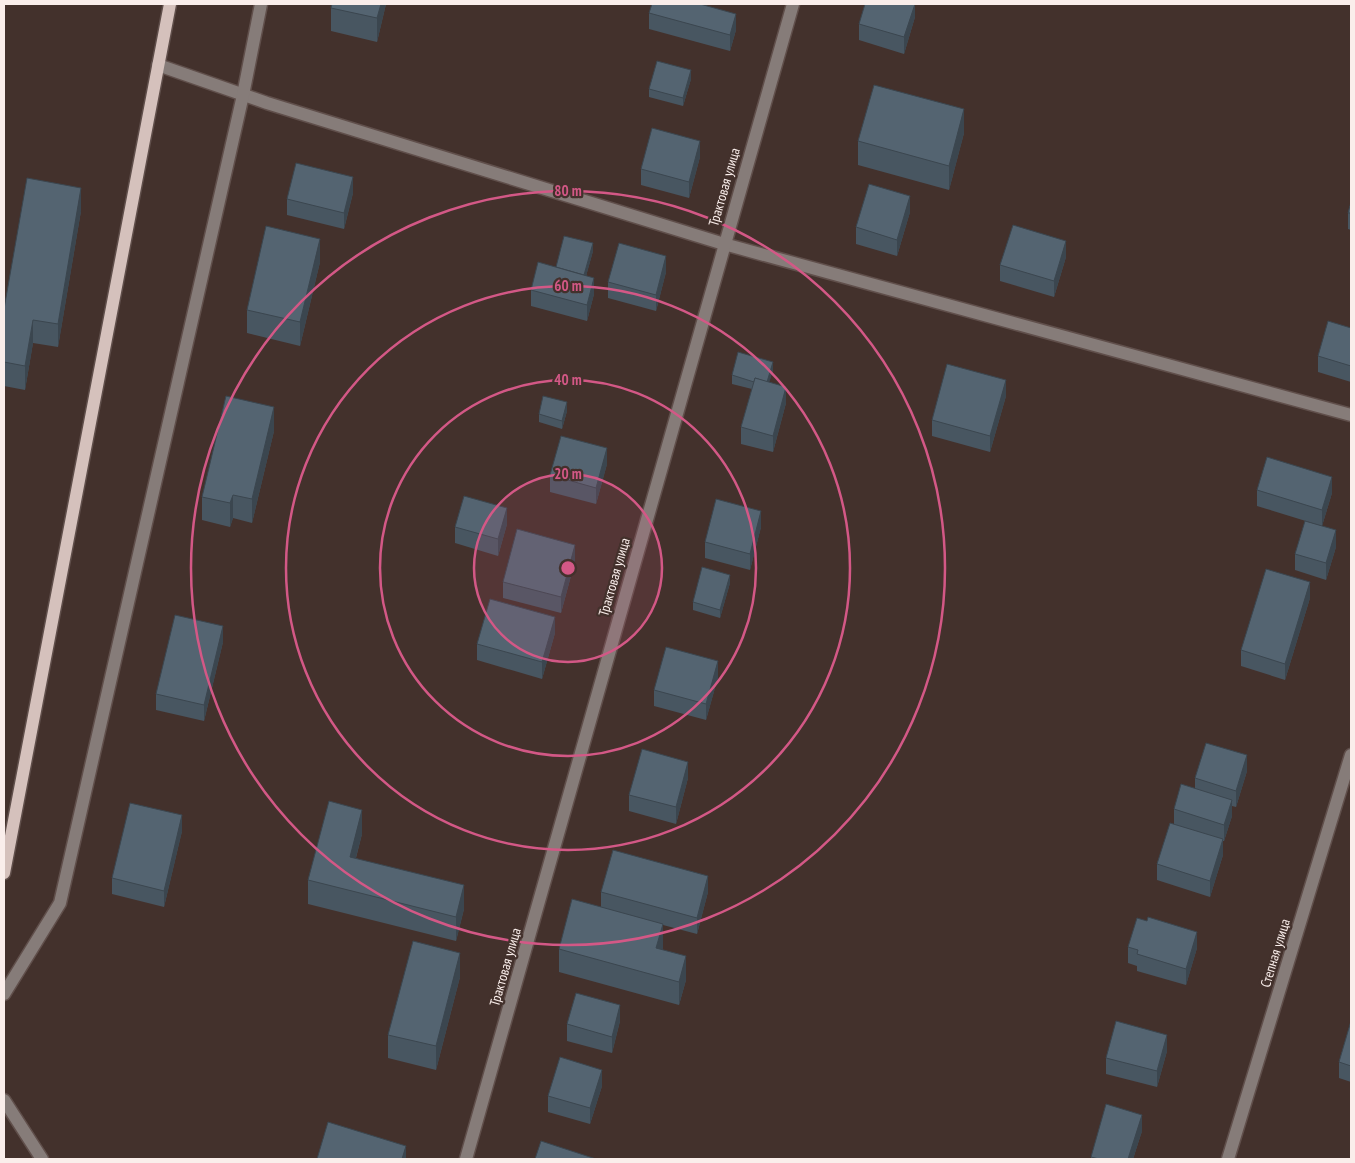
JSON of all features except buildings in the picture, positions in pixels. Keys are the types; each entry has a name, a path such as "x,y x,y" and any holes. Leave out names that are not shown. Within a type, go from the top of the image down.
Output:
{"main road":[{"path":"4,873 170,4"}],"street":[{"path":"4,994 60,903 243,95 261,4"},
{"name":"Трактовая улица","path":"466,1159 793,4"},
{"path":"158,65 243,95 724,244 1351,415"},
{"name":"Степная улица","path":"1228,1159 1351,754"},
{"path":"4,1100 42,1159"}]}
